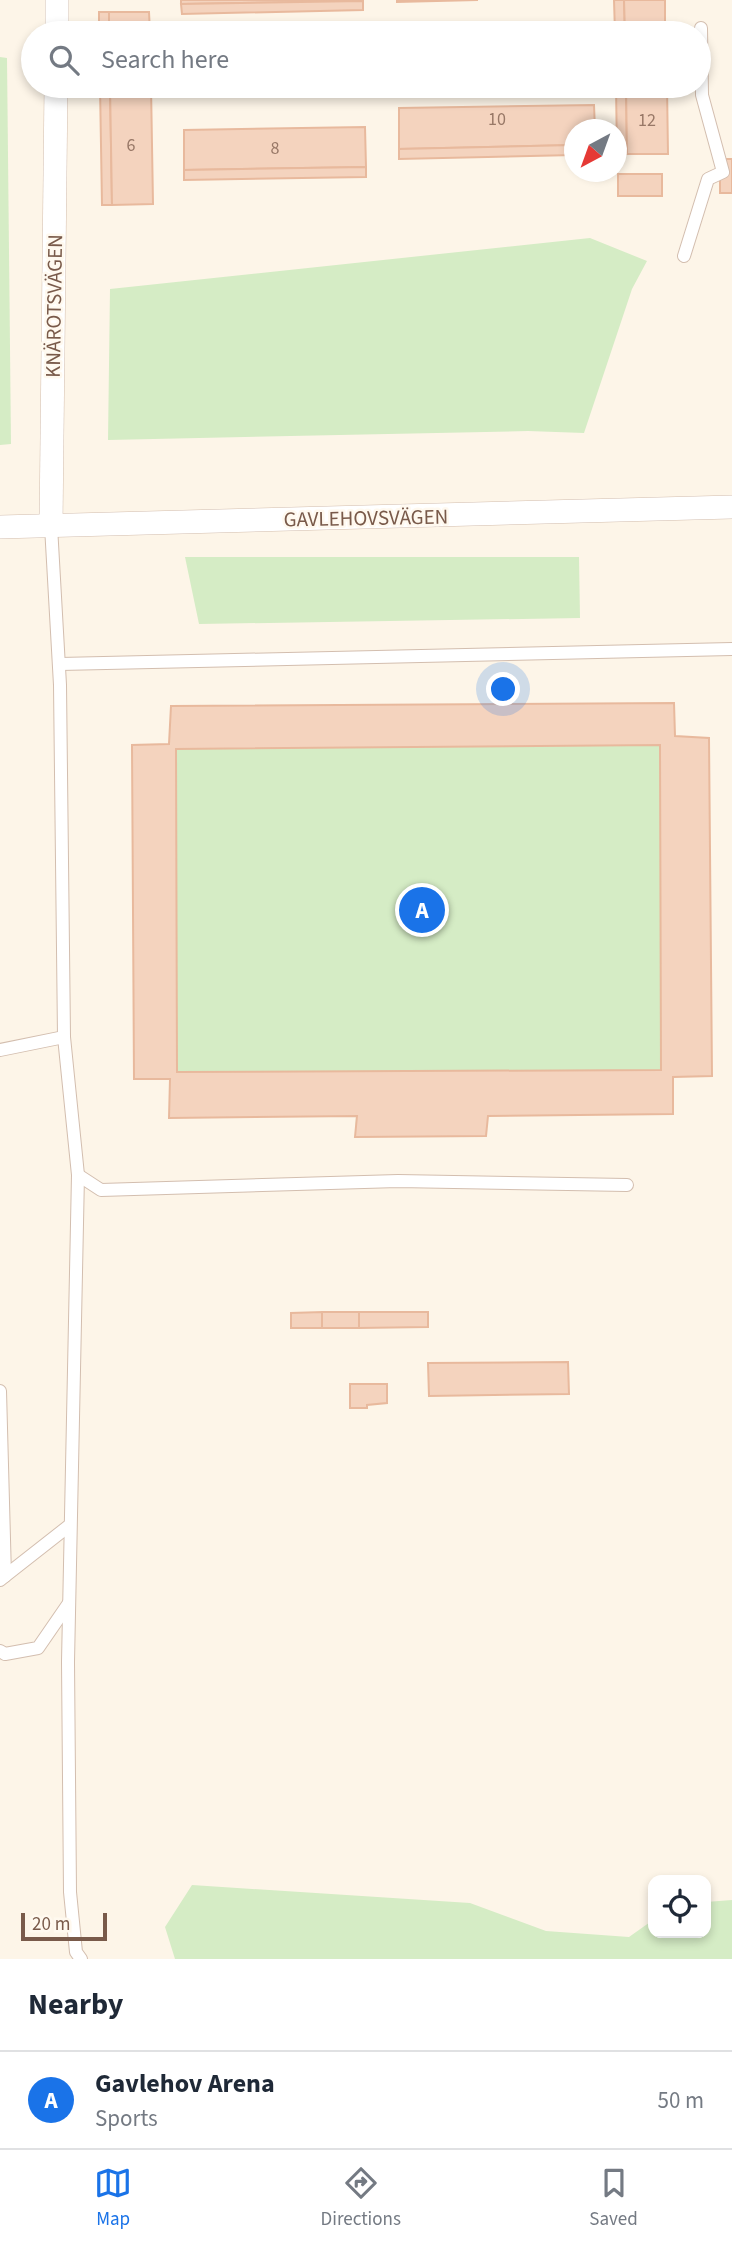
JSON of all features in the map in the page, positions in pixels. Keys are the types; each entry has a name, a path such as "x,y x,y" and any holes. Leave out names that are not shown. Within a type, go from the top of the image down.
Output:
{"street":[{"path":"57,0 57,21"},
{"name":"KNÄROTSVÄGEN","path":"51,526 56,98"},
{"name":"GAVLEHOVSVÄGEN","path":"0,527 732,507"}],"lane":[{"path":"684,256 708,179 728,174 703,98"},
{"path":"51,526 60,664 64,1037 78,1175 69,1603 70,1892 76,1952 81,1959"},
{"path":"60,664 732,649"},
{"path":"0,1050 64,1037"},
{"path":"78,1175 101,1190 398,1181 627,1185"},
{"path":"0,1391 3,1578"},
{"path":"3,1578 70,1525"},
{"path":"0,1651 5,1654 38,1648 69,1603"}],"green space":[{"path":"0,57 7,58 11,444 0,445"},
{"path":"590,238 647,261 632,289 584,433 528,431 108,440 110,289"},
{"path":"185,557 579,557 580,618 199,624"},
{"path":"674,703 675,736 709,738 712,1076 673,1077 673,1114 488,1116 486,1136 355,1137 356,1116 169,1118 170,1080 134,1079 132,745 169,744 171,706"},
{"path":"192,1885 470,1903 546,1931 629,1937 648,1924 648,1938 711,1938 711,1902 732,1900 732,1959 175,1959 165,1927"}],"building":[{"path":"181,0 363,0 363,1 181,4"},
{"path":"397,0 478,0 397,2"},
{"path":"614,0 624,0 625,21 615,21"},
{"path":"624,0 665,0 665,21 625,21"},
{"path":"363,1 363,10 182,14 181,4"},
{"path":"99,12 109,12 109,21 99,21"},
{"path":"109,12 149,12 149,21 109,21"},
{"path":"100,98 110,98 112,205 102,205"},
{"path":"110,98 151,98 153,204 112,205"},
{"path":"616,98 626,98 626,119 616,119"},
{"path":"626,98 667,98 668,154 627,154"},
{"path":"594,105 595,119 564,119 564,145 399,149 399,108"},
{"path":"365,127 366,167 184,170 184,130"},
{"path":"564,145 564,155 399,159 399,149"},
{"path":"720,159 732,159 732,193 720,193"},
{"path":"366,167 366,177 184,180 184,170"},
{"path":"627,174 662,174 662,196 618,196 618,182 627,182"},
{"path":"674,703 675,736 709,738 712,1076 673,1077 673,1114 488,1116 486,1136 355,1137 357,1116 169,1118 170,1079 134,1079 132,745 169,744 171,706","holes":["660,745 661,1070 177,1072 176,749"]},
{"path":"322,1312 359,1312 359,1328 322,1328"},
{"path":"322,1312 322,1328 291,1328 291,1313"},
{"path":"359,1312 428,1312 428,1327 359,1328"},
{"path":"568,1362 569,1394 429,1396 428,1363"},
{"path":"350,1384 387,1384 387,1403 367,1405 367,1408 350,1408"}],"place":[{"name":"Gavlehov Arena","path":"422,910"}]}
